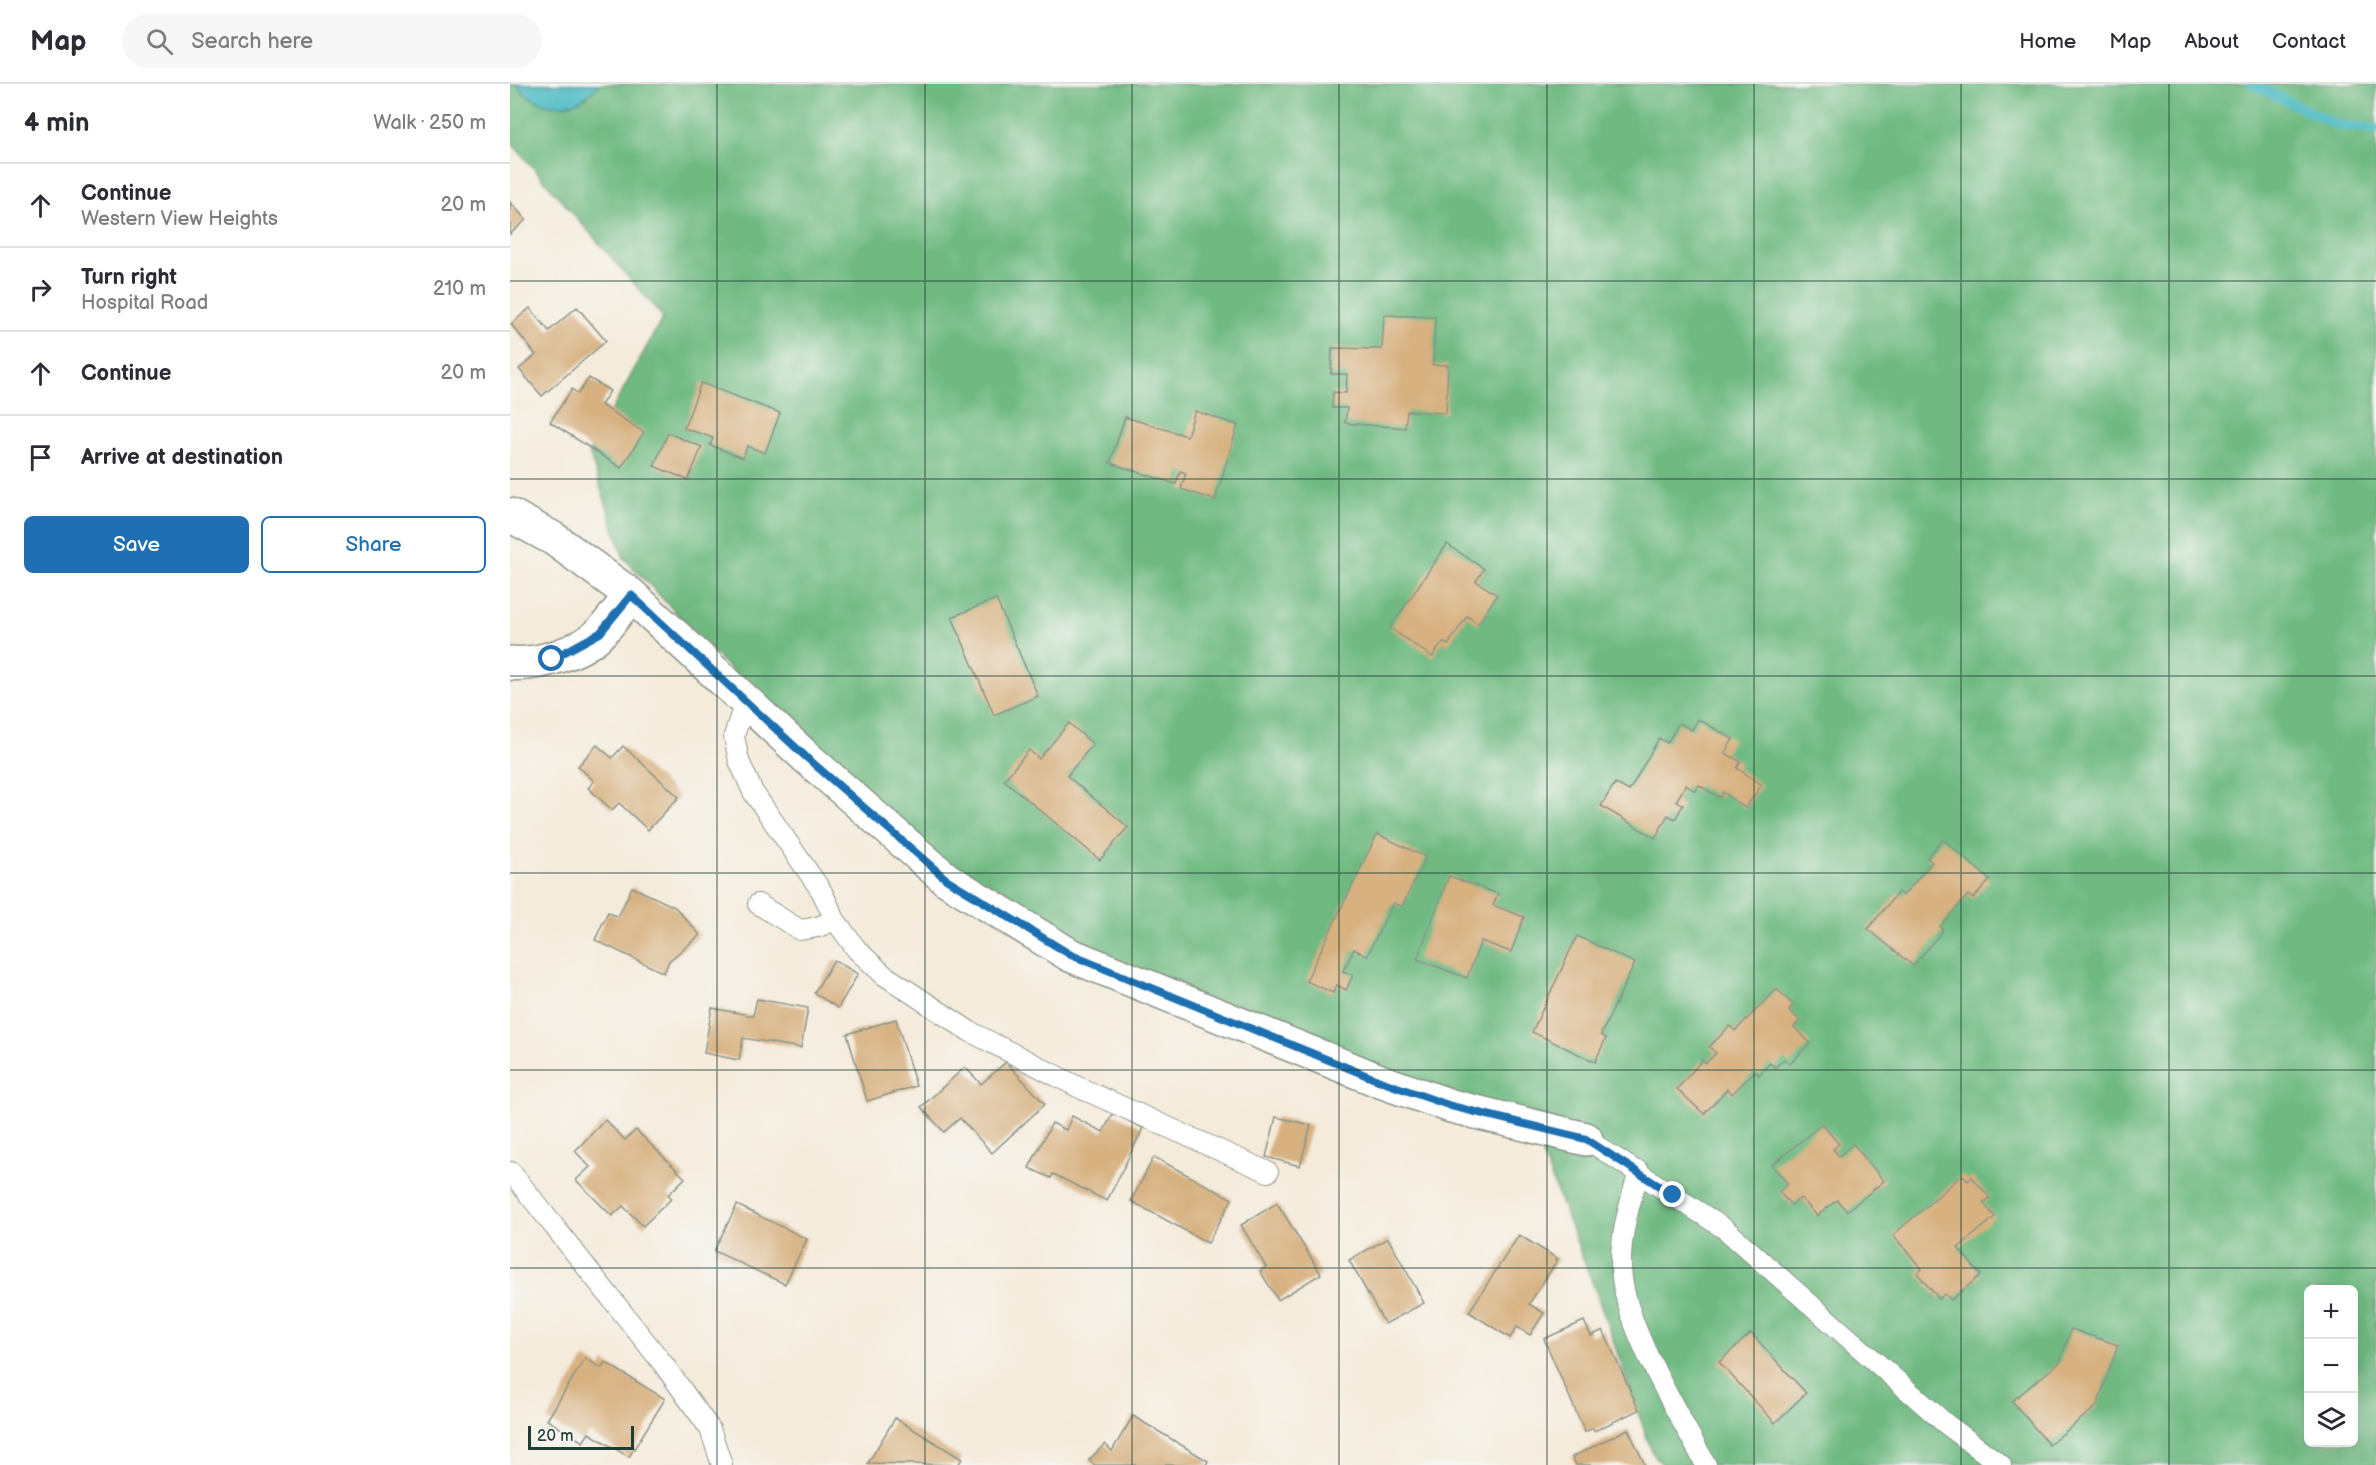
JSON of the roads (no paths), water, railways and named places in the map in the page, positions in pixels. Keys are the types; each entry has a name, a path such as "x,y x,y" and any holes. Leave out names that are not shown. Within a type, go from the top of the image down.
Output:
{"street":[{"path":"510,515 554,539 631,595 806,757 946,879 1071,955 1380,1081 1451,1106 1586,1139"},
{"path":"510,663 525,665 574,649 600,633 631,595"}],"lane":[{"path":"745,701 734,736 739,761 753,792 822,892 835,920 856,950 884,975 969,1030 1078,1087 1268,1172"},
{"path":"758,904 800,930 818,927 835,920"},
{"path":"1586,1139 1725,1229 1946,1424 2001,1465"},
{"path":"511,1172 664,1365 710,1429 722,1465"},
{"path":"1639,1172 1623,1229 1621,1268 1628,1303 1647,1354 1706,1465"}],"water":[{"path":"516,84 599,84 580,100 558,105 536,100"}],"waterway":[{"path":"2252,84 2337,125 2376,129"}]}
